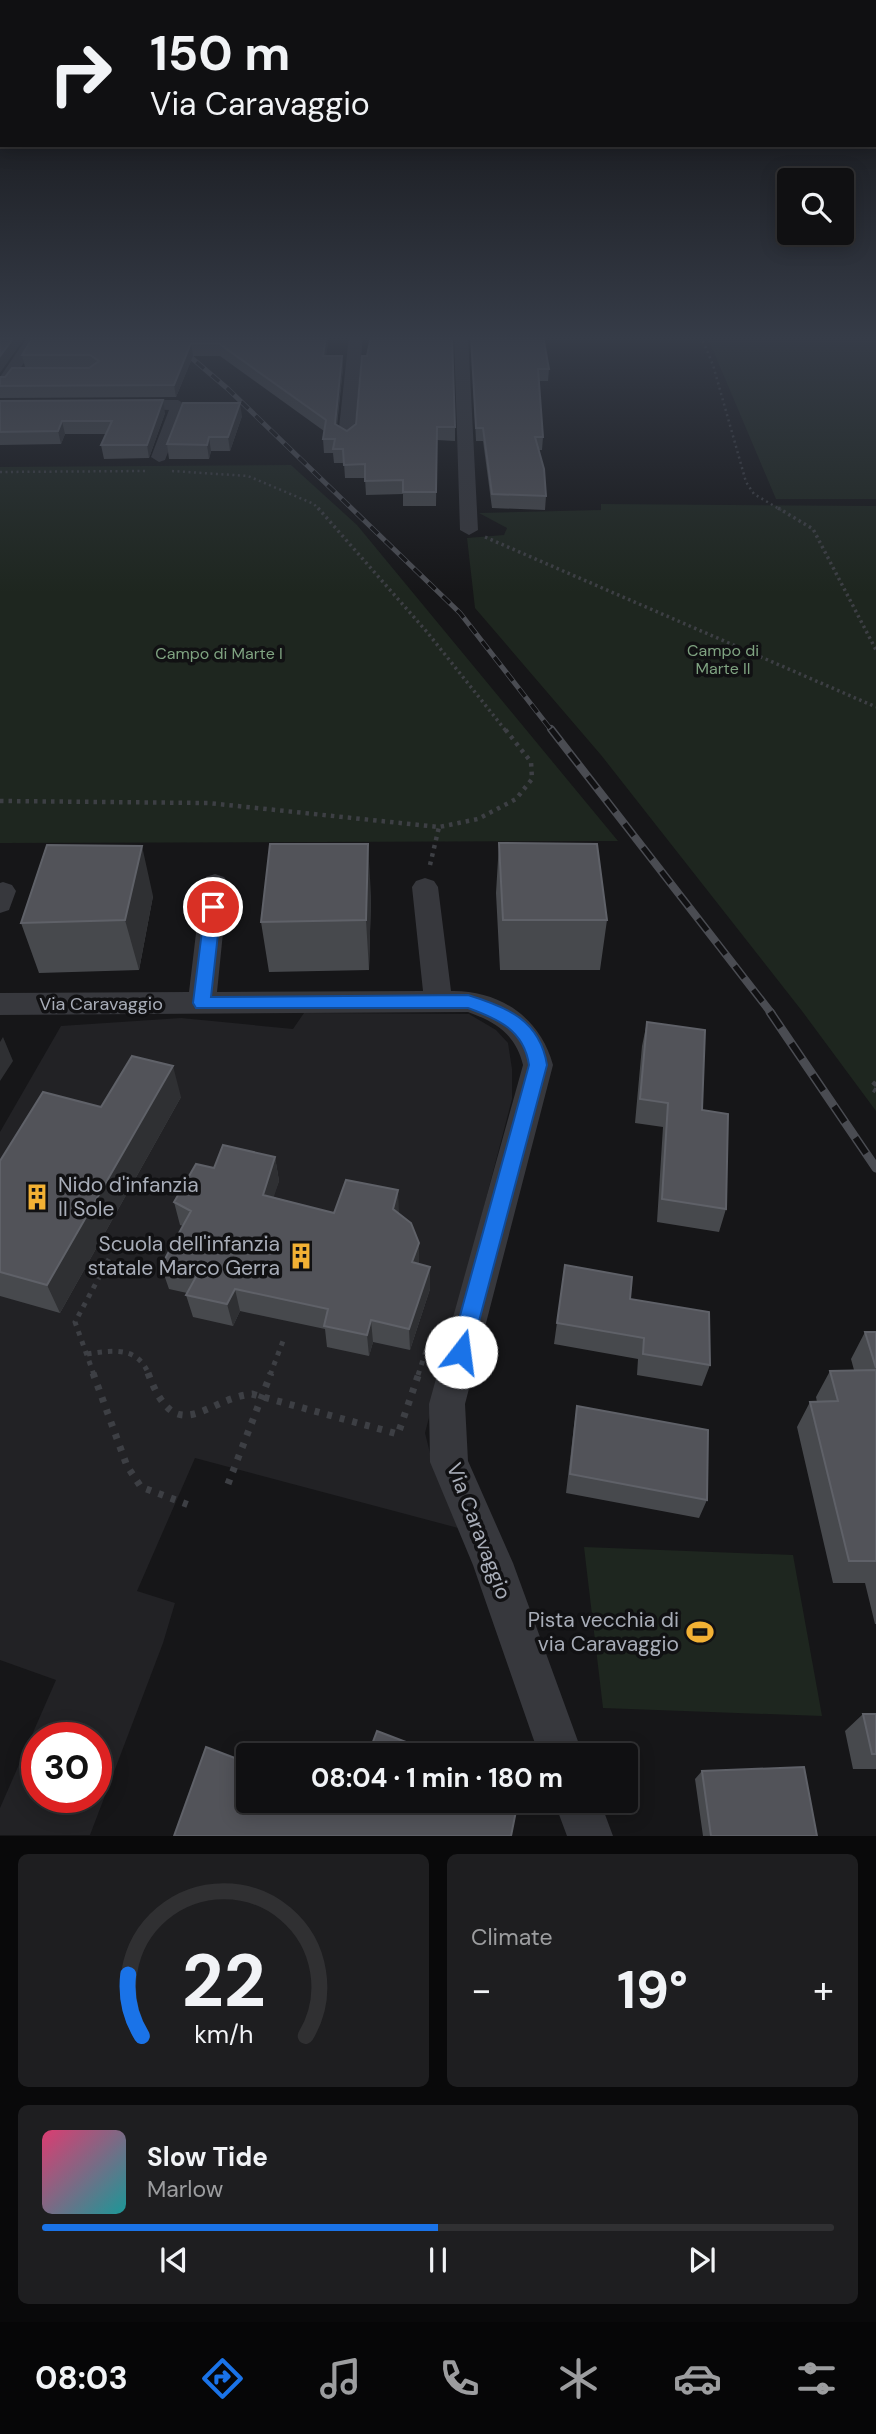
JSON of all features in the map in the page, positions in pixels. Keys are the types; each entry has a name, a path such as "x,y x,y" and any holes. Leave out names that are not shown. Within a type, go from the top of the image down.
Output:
{"street":[{"path":"159,467 173,422"},
{"path":"346,437 348,422"},
{"path":"465,422 470,530"},
{"path":"202,1003 215,883"},
{"path":"425,887 438,1002"},
{"name":"Via Caravaggio","path":"0,1004 468,1002 500,1013 528,1035 536,1048 538,1065 447,1404 449,1462 493,1563 557,1743"},
{"path":"581,1813 590,1836"}],"path":[{"path":"726,422 747,485 754,494 813,529 876,650"},
{"path":"0,472 159,467 200,471 248,476 314,504 427,632 531,762 532,779 516,799 478,818 439,827 208,803 0,801"},
{"path":"470,530 876,707"},
{"path":"425,887 439,827"},
{"path":"876,1082 871,1088 876,1091"},
{"path":"109,1259 75,1322 127,1466 141,1487 188,1505"},
{"path":"228,1484 283,1341"},
{"path":"87,1354 111,1348 138,1358 146,1364 159,1402 176,1412 194,1416 251,1394 398,1434 428,1346"}],"shaded area":[{"path":"304,1013 469,1014 496,1030 508,1043 512,1069 512,1099 425,1433 435,1473 462,1529 195,1458 137,1591 175,1603 163,1643 112,1777 112,1722 38,1722 56,1680 0,1660 0,1132 61,1026 181,1018 293,1029"},
{"path":"21,1760 21,1813 98,1813 90,1835 0,1835 0,1808"}],"green space":[{"path":"743,422 876,422 876,499 776,499"},
{"name":"Campo di Marte I","path":"291,465 357,525 618,841 0,843 0,467"},
{"name":"Campo di Marte II","path":"601,504 876,506 876,1111 802,1011 601,755 475,608 467,538 504,535 507,528 479,513 601,510"},
{"name":"Pista vecchia di via Caravaggio","path":"584,1547 793,1555 822,1716 603,1708"}],"building":[{"path":"0,422 62,422 58,431 0,432"},
{"path":"112,422 155,422 147,445 101,445"},
{"path":"176,422 233,422 228,437 209,437 207,445 167,444"},
{"path":"326,422 335,422 347,431 356,422 455,422 455,427 437,427 436,492 403,492 403,480 365,481 365,464 344,465 343,449 333,449 335,439 323,439"},
{"path":"476,422 542,422 543,437 535,437 544,469 546,496 492,494 483,428 476,428"},
{"path":"499,843 597,844 607,920 503,920"},
{"path":"270,844 368,844 366,920 261,922"},
{"path":"47,845 142,846 125,920 21,923"},
{"path":"647,1022 705,1030 702,1110 728,1114 726,1209 662,1199 668,1103 640,1099"},
{"name":"Nido d'infanzia Il Sole","path":"132,1056 173,1066 47,1285 0,1272 0,1161 43,1092 101,1107"},
{"name":"Scuola dell'infanzia statale Marco Gerra","path":"223,1145 275,1157 263,1195 334,1213 346,1180 398,1190 393,1209 411,1223 419,1243 412,1262 430,1267 409,1329 371,1320 367,1335 324,1326 328,1309 235,1289 227,1304 186,1295 197,1275 161,1266 191,1211 174,1202 196,1164 214,1168"},
{"path":"565,1265 632,1277 630,1299 709,1312 710,1365 643,1354 644,1338 557,1323"},
{"path":"865,1332 876,1332 876,1368"},
{"path":"876,1370 876,1561 849,1561 810,1402 838,1401 830,1371"},
{"path":"577,1406 708,1430 707,1500 570,1474"},
{"path":"863,1714 876,1714 876,1754 872,1754"},
{"path":"377,1731 408,1743 372,1743"},
{"path":"206,1747 236,1758 236,1813 516,1813 511,1836 174,1836"},
{"path":"804,1767 817,1836 711,1836 702,1771"}],"railway":[{"path":"262,422 460,613 552,731"},
{"path":"551,729 772,1014"},
{"path":"770,1012 876,1168"}],"place":[{"name":"Nido d'infanzia Il Sole","path":"37,1197"},
{"name":"Scuola dell'infanzia statale Marco Gerra","path":"301,1256"},
{"name":"Pista vecchia di via Caravaggio","path":"700,1632"}],"route":[{"path":"213,907 202,1003 468,1002 488,1007 515,1023 528,1035 536,1048 538,1065 461,1352"}]}
